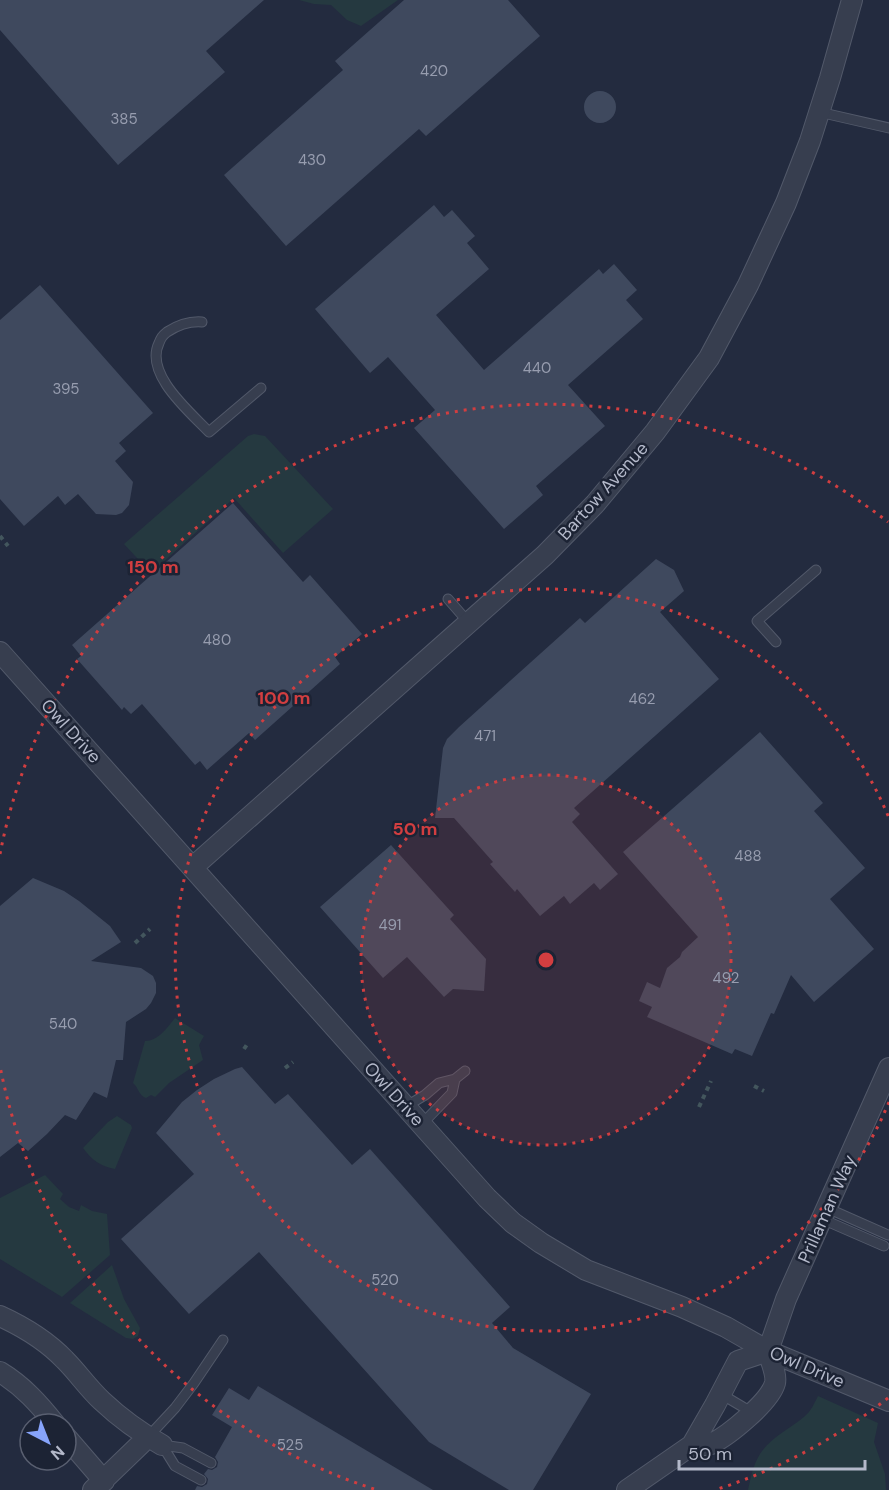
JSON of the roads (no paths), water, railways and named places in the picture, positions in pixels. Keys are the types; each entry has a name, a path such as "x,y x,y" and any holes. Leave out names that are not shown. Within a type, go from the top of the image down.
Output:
{"street":[{"name":"Bartow Avenue","path":"193,867 545,555 595,504 655,432 709,358 748,285 786,203 810,141 852,0"},
{"name":"Owl Drive","path":"0,652 421,1125 487,1198 513,1223 586,1270 682,1306 768,1351 889,1401"},
{"name":"Prillaman Way","path":"768,1351 786,1299 889,1068"},
{"path":"0,1316 31,1332 50,1346 102,1401 122,1419 155,1441 102,1485 78,1453"},
{"path":"627,1490 692,1445 738,1361 768,1351 776,1380 772,1390 753,1413 727,1434 708,1445 692,1445"},
{"path":"0,1372 23,1388 45,1412"}],"lane":[{"path":"819,112 889,129"},
{"path":"202,322 194,321 177,326 162,336 156,348 155,360 168,388 209,432 261,388"},
{"path":"776,642 758,621 816,570"},
{"path":"448,599 469,623"},
{"path":"405,1107 439,1083 455,1079 465,1071"},
{"path":"421,1125 452,1093 455,1079"},
{"path":"825,1214 888,1235"},
{"path":"825,1214 884,1246"},
{"path":"155,1441 174,1408 224,1340"},
{"path":"721,1394 753,1413"},
{"path":"155,1441 183,1448 211,1463"},
{"path":"155,1441 175,1466 201,1480"}]}
